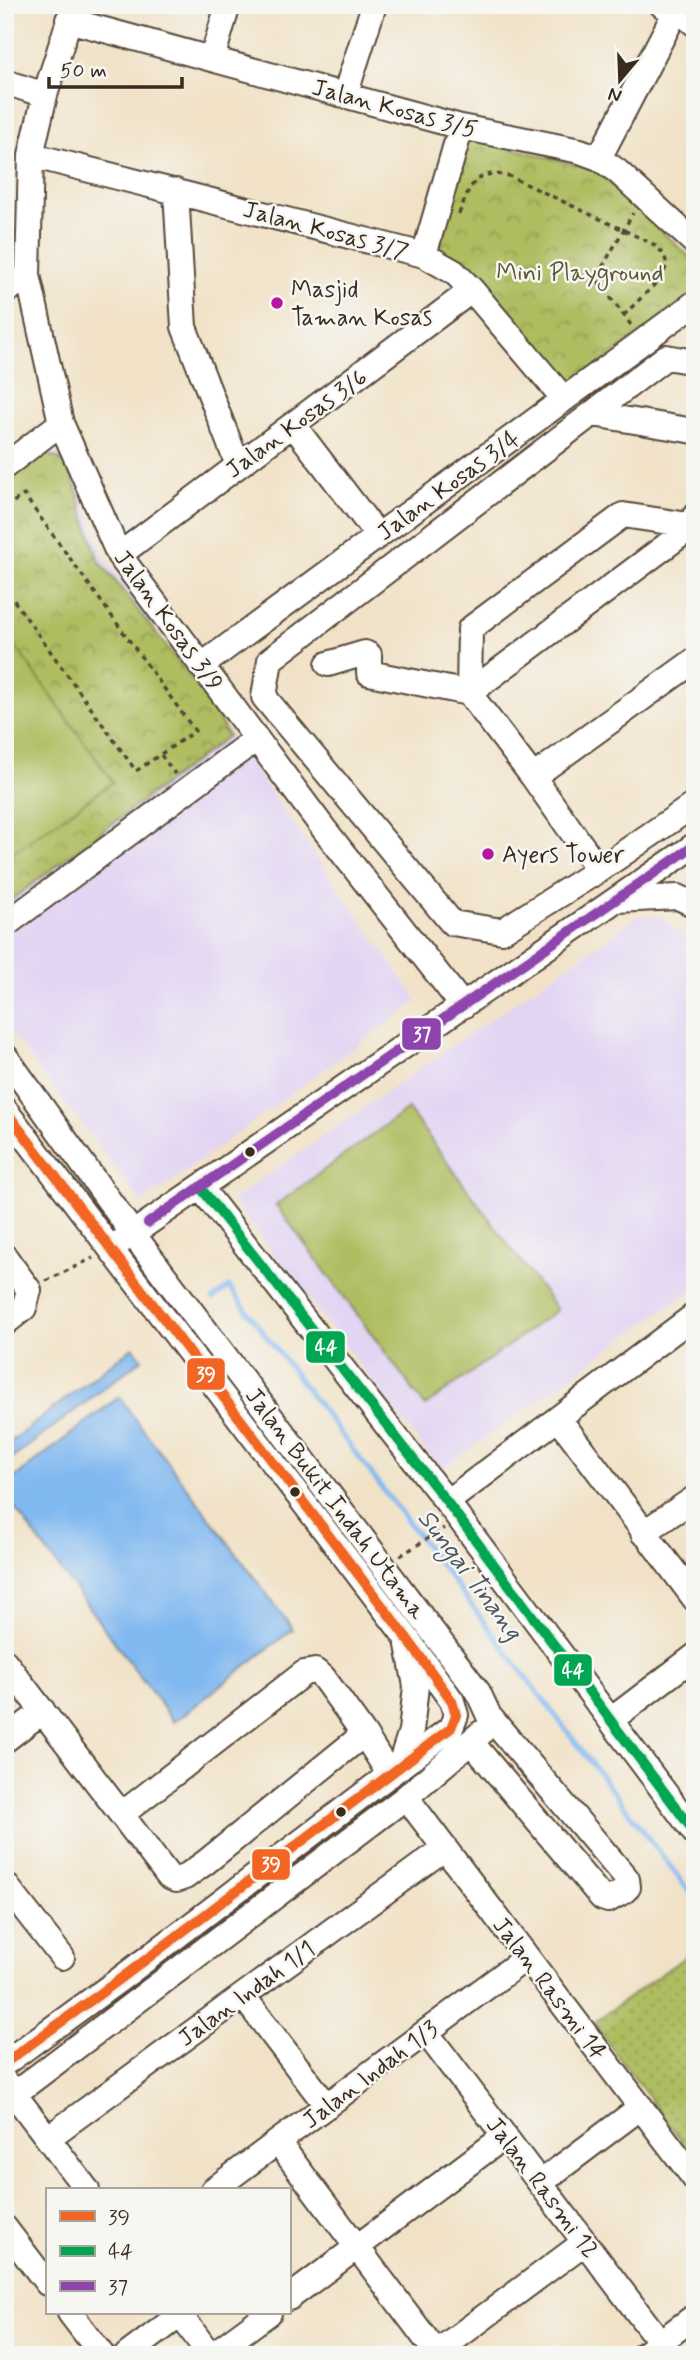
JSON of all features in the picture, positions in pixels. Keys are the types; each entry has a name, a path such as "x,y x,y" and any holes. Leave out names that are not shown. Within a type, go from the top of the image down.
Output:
{"street":[{"path":"212,59 229,5"},
{"path":"345,95 374,5"},
{"name":"Jalan Kosas 3/5","path":"71,13 212,59 461,127 580,151 599,158 695,243"},
{"name":"Jalan Kosas 3/9","path":"71,13 45,95 31,156 28,275 61,423 119,555 256,739 463,1006"},
{"path":"599,158 678,13"},
{"path":"5,82 45,95"},
{"path":"424,255 461,127"},
{"name":"Jalan Kosas 3/7","path":"31,156 424,255 454,272 472,290 564,399"},
{"path":"176,191 184,327 238,465"},
{"path":"5,292 28,275"},
{"name":"Jalan Kosas 3/6","path":"119,555 472,290"},
{"name":"Jalan Kosas 3/4","path":"201,666 695,303"},
{"path":"695,362 666,357 270,660 264,697 452,923 502,931 599,870 695,804"},
{"path":"593,414 695,429 692,443 695,446"},
{"path":"5,466 61,423"},
{"path":"294,426 378,536"},
{"path":"599,870 469,693 470,629 623,515 694,522"},
{"path":"328,664 365,653 369,656 369,673 469,693 694,522"},
{"path":"533,777 695,660"},
{"path":"5,925 256,739"},
{"path":"110,1250 695,845"},
{"path":"668,863 695,898"},
{"path":"615,901 678,897 695,905"},
{"name":"Jalan Bukit Indah Utama","path":"5,1056 133,1234 478,1692 489,1716 627,1879 628,1887 608,1900 602,1898 472,1743"},
{"name":"Jalan Bukit Indah Utama","path":"5,1110 406,1637 452,1701 456,1715 451,1728 5,2063"},
{"path":"200,1187 447,1502 695,1833"},
{"path":"5,1257 20,1307"},
{"path":"447,1502 695,1315"},
{"path":"559,1419 695,1600"},
{"path":"643,1533 695,1498"},
{"path":"122,1814 304,1673 315,1671 323,1677 364,1734 395,1771 411,1731 416,1686 406,1637"},
{"path":"611,1720 695,1656"},
{"path":"5,1661 169,1877 176,1880 206,1862 364,1734"},
{"path":"5,1740 43,1711"},
{"path":"86,2188 48,2138 8,2092 406,1797 472,1743 483,1731 489,1716"},
{"name":"Jalan Rasmi 14","path":"406,1797 695,2179"},
{"name":"Jalan Indah 1/1","path":"48,2138 445,1848"},
{"path":"206,1862 248,1915"},
{"path":"5,1884 62,1957"},
{"name":"Jalan Indah 1/3","path":"217,2188 527,1957"},
{"path":"243,1996 327,2106"},
{"name":"Jalan Rasmi 12","path":"426,2032 585,2242 652,2348"},
{"path":"540,2183 641,2108"},
{"path":"290,2297 505,2136"},
{"path":"278,2142 436,2354 585,2242"},
{"path":"5,2228 46,2282"},
{"path":"71,2314 102,2355"},
{"path":"127,2355 179,2314 211,2355 268,2314"},
{"path":"652,2348 695,2316"}],"path":[{"path":"456,224 475,180 485,174 497,173 509,176 653,244 664,254 667,264 661,278 624,316"},
{"path":"631,325 598,281 598,275 634,211"},
{"path":"5,507 24,495 195,731 136,771 5,588"},
{"path":"20,1307 110,1250"},
{"path":"398,1557 442,1529"}],"shaded area":[{"path":"44,448 70,458 103,555 418,1001 142,1203 5,1025 5,476"},
{"path":"639,916 659,916 695,947 695,1287 441,1470 232,1200"}],"green space":[{"name":"Mini Playground","path":"466,136 596,170 695,262 695,293 577,381 558,377 436,243"},
{"path":"43,453 68,462 98,559 209,701 228,736 5,905 5,481"},
{"path":"5,632 113,782 5,858"},
{"path":"408,1109 557,1310 425,1406 276,1205"},
{"path":"695,1950 695,2159 593,2023"}],"water":[{"path":"133,1347 142,1359 5,1464 5,1446"},
{"path":"119,1397 293,1629 174,1722 5,1495 5,1485"}],"waterway":[{"name":"Sungai Tinang","path":"213,1299 229,1287 695,1899"}],"transit line":[{"name":"37","path":"148,1223 695,845"},
{"name":"39","path":"5,1110 406,1637 452,1701 456,1715 451,1728 119,1980 5,2063"},
{"name":"44","path":"200,1187 447,1502 695,1833"}],"place":[{"name":"Masjid Taman Kosas","path":"277,303"},
{"name":"Ayers Tower","path":"488,854"}]}
